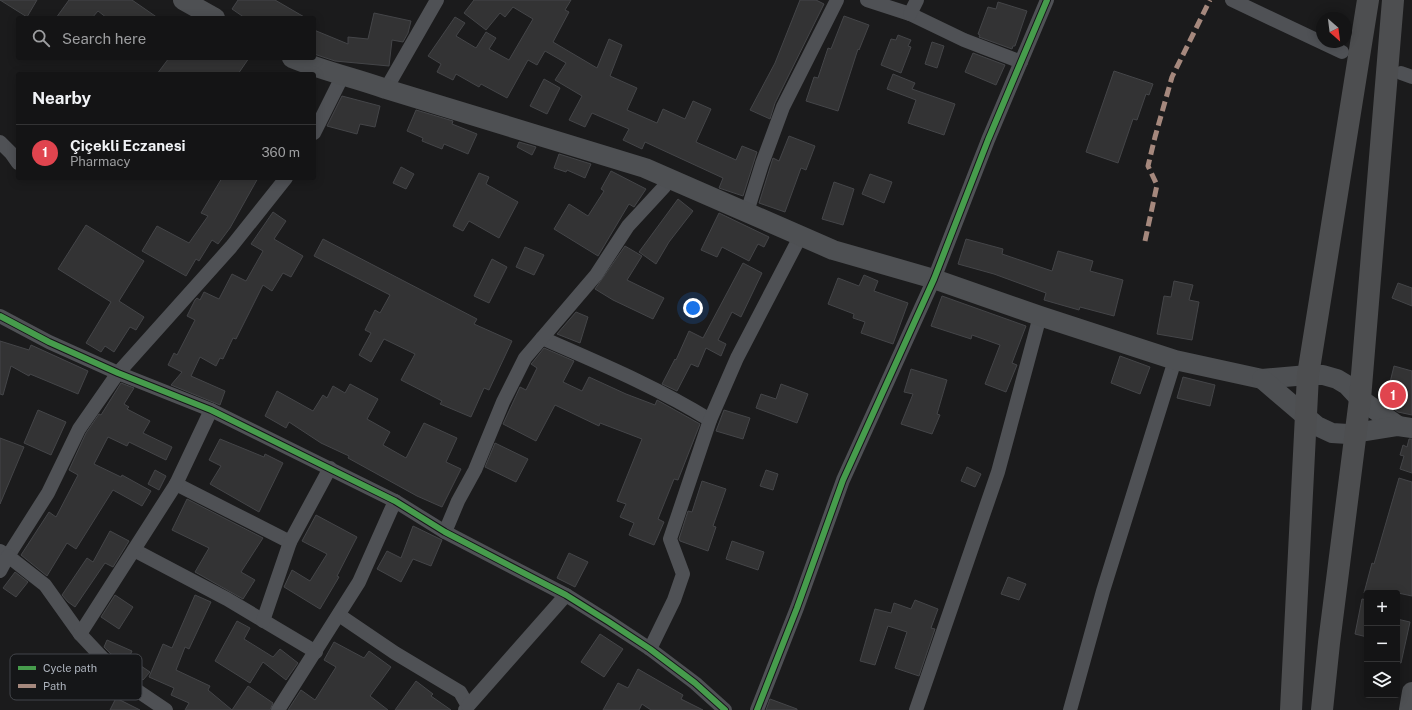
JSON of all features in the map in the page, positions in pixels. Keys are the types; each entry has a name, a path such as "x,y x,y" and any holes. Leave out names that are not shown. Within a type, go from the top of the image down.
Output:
{"main road":[{"path":"183,0 212,16"},
{"path":"1291,710 1308,375 1368,0"},
{"path":"1322,710 1360,399 1393,0"},
{"path":"297,60 320,69 645,168 833,250 934,279 1040,316 1175,360 1262,379 1323,375 1337,379 1354,390 1360,399 1405,427"},
{"path":"1262,379 1317,426 1328,432 1340,434 1405,427"},
{"path":"1409,710 1412,692"}],"street":[{"path":"386,89 437,0"},
{"path":"747,212 783,107 837,0"},
{"path":"867,0 910,14 964,40 1021,62"},
{"path":"910,14 917,0"},
{"path":"756,710 797,608 843,480 934,279 1047,0"},
{"path":"1232,0 1342,52"},
{"path":"316,129 343,75"},
{"path":"0,142 16,160"},
{"path":"445,532 458,500 475,470 493,423 525,358 596,276 628,226 664,187 669,179"},
{"path":"0,571 4,554 48,493 79,429 118,373 231,247 284,180"},
{"path":"650,649 674,600 683,574 670,539 710,420 737,358 801,236"},
{"path":"0,316 49,342 118,373 211,410 395,501 445,532 566,595 650,649 725,710"},
{"path":"916,710 998,472 1040,316"},
{"path":"542,338 629,376 683,403 710,420"},
{"path":"1070,710 1102,591 1175,360"},
{"path":"80,634 176,484 211,410"},
{"path":"263,621 290,542 330,468"},
{"path":"176,484 290,542"},
{"path":"278,710 316,652 358,582 395,501"},
{"path":"134,550 227,599 316,652"},
{"path":"4,554 45,586 80,634 99,654"},
{"path":"339,615 407,660 460,692 467,708 566,595"},
{"path":"142,694 166,710"}],"building":[{"path":"0,0 37,0 28,16"},
{"path":"69,0 132,0 155,16 104,16 98,11 94,16 57,16"},
{"path":"238,0 275,0 303,16 242,16 232,9"},
{"path":"474,0 571,0 565,10 569,12 553,42 597,68 609,39 622,45 610,76 637,88 627,110 657,123 663,109 685,119 693,101 711,109 696,142 736,160 742,146 757,152 743,196 719,188 723,178 645,142 642,149 623,140 629,129 592,113 585,127 569,120 582,96 555,80 566,63 545,51 537,65 528,60 507,98 481,84 479,87 456,74 453,80 437,72 441,64 428,56 455,17 465,23 456,36 476,48 486,32 496,38 489,49 509,60 533,19 513,7 505,17 500,13 486,30 464,13"},
{"path":"800,0 816,0 824,4 775,103 770,119 750,110 775,63"},
{"path":"998,2 1027,11 1015,46 1013,46 1012,49 979,37 980,35 978,34 988,7 996,9"},
{"path":"374,13 411,21 408,33 403,42 392,40 389,66 335,61 316,55 316,31 348,44 348,37 368,39"},
{"path":"844,16 869,25 859,50 858,49 838,111 806,101 814,77 818,78 828,48 831,49"},
{"path":"898,35 911,40 908,46 911,47 901,73 881,65 891,39 896,40"},
{"path":"932,42 944,46 937,68 925,64"},
{"path":"973,53 1005,65 996,85 965,72"},
{"path":"168,60 248,60 239,72 158,72"},
{"path":"1114,71 1153,84 1149,95 1146,94 1137,120 1133,119 1118,163 1086,152"},
{"path":"893,74 915,83 912,89 955,104 944,135 908,123 916,100 887,89"},
{"path":"544,79 560,88 547,114 530,106"},
{"path":"342,96 380,106 375,127 360,124 357,134 327,126"},
{"path":"416,110 453,121 452,124 477,134 468,154 444,144 442,149 422,141 423,138 407,131"},
{"path":"789,136 815,146 806,170 801,168 785,212 759,203 773,158 779,161"},
{"path":"519,142 536,147 532,155 517,147"},
{"path":"559,154 591,164 585,178 567,170 566,172 554,168"},
{"path":"401,167 414,174 406,189 393,183"},
{"path":"611,171 646,189 634,207 629,204 598,256 554,229 569,204 588,216 604,191 601,189"},
{"path":"479,173 489,177 486,184 518,202 499,238 469,221 463,231 453,226"},
{"path":"870,174 892,182 884,203 862,194"},
{"path":"221,180 257,180 230,228 218,244 212,240 199,261 196,259 186,276 142,251 157,226 189,243 208,216 201,213"},
{"path":"834,182 854,189 843,225 822,219"},
{"path":"678,199 693,211 669,242 656,264 639,252"},
{"path":"273,212 286,221 274,239 303,256 291,277 283,273 272,291 263,285 236,339 233,338 223,359 220,358 216,366 200,357 191,376 225,391 220,405 171,385 182,372 168,365 174,353 177,355 195,320 187,316 195,300 197,298 200,300 204,292 219,299 232,274 246,281 263,251 251,244"},
{"path":"719,213 769,237 764,247 758,244 749,261 722,247 717,257 701,250"},
{"path":"86,225 144,261 119,301 144,317 136,330 130,327 114,352 105,346 101,352 86,343 111,302 58,269"},
{"path":"323,239 477,319 474,324 512,341 489,390 484,388 471,417 440,404 442,401 401,380 415,354 384,339 371,362 359,355 371,333 365,330 375,310 380,313 390,295 314,256"},
{"path":"966,239 1003,249 1002,254 1052,271 1058,251 1093,261 1090,271 1123,280 1114,316 1080,307 1079,310 1044,300 1046,293 994,274 958,264"},
{"path":"625,246 642,256 627,280 664,298 653,319 613,300 595,289"},
{"path":"525,247 544,255 534,275 516,267"},
{"path":"492,259 507,267 489,303 474,296"},
{"path":"743,263 762,273 741,317 732,312 718,340 726,344 721,356 706,348 698,367 691,364 677,391 662,384 675,359 676,360 689,331 703,338"},
{"path":"864,275 878,281 874,291 908,303 893,344 861,333 865,322 853,318 854,314 828,304 838,278 859,286"},
{"path":"1174,281 1193,285 1189,300 1199,302 1192,340 1157,334 1164,296 1171,297"},
{"path":"1398,283 1412,288 1412,306 1392,298"},
{"path":"942,296 1026,326 1012,363 1017,365 1006,392 985,384 1000,345 972,335 971,339 931,326"},
{"path":"576,312 588,317 580,343 557,334"},
{"path":"0,341 29,350 31,345 88,371 78,394 30,374 29,376 11,366 3,395 0,394"},
{"path":"544,348 574,361 563,382 582,391 589,377 655,405 657,400 700,424 678,480 674,479 658,519 664,522 654,545 629,535 634,523 620,517 626,504 617,501 642,439 600,423 599,426 555,405 536,441 503,424 520,387 526,390 537,368 531,364"},
{"path":"1120,356 1150,367 1140,394 1111,383"},
{"path":"1394,366 1412,371 1412,415 1398,412 1385,403"},
{"path":"911,369 947,380 937,414 940,415 932,434 901,424 913,394 904,392"},
{"path":"1183,377 1215,385 1210,406 1177,398"},
{"path":"121,383 134,388 124,404 129,407 127,409 150,421 143,433 172,447 166,460 129,442 127,446 108,437 94,464 121,477 122,475 151,491 142,506 113,490 76,549 67,543 47,576 21,555 49,512 56,517 78,475 69,470 86,433 99,414 101,415"},
{"path":"350,384 378,399 367,419 390,432 383,445 406,458 424,423 457,438 446,462 461,469 442,507 417,496 348,458 349,456 321,443 289,422 286,428 265,416 277,391 313,411 323,395 327,398 333,386 345,393"},
{"path":"781,384 808,394 797,423 756,408 761,394 776,399"},
{"path":"38,410 66,422 51,455 24,443"},
{"path":"724,410 750,418 743,439 716,431"},
{"path":"0,438 24,447 0,504"},
{"path":"220,439 264,457 265,454 283,463 259,512 210,484 221,466 209,460"},
{"path":"1409,439 1412,439 1412,473 1400,469 1404,456 1400,455 1403,445 1407,447"},
{"path":"495,443 528,459 516,482 485,467"},
{"path":"967,467 981,474 975,487 961,481"},
{"path":"155,470 166,476 159,490 148,484"},
{"path":"766,470 778,474 773,490 760,486"},
{"path":"1399,478 1412,482 1412,596 1400,593 1400,590 1365,590 1372,563 1374,564"},
{"path":"702,481 726,489 713,526 716,527 708,551 680,541 679,539 688,511 692,512"},
{"path":"187,499 263,538 241,572 255,580 243,599 195,572 209,548 172,530"},
{"path":"316,515 357,537 337,576 339,577 320,609 284,587 292,570 310,581 327,554 302,541"},
{"path":"413,526 442,540 431,566 413,559 401,582 377,569 387,551 401,558"},
{"path":"110,531 129,541 113,567 105,563 75,607 62,595 87,558 93,562"},
{"path":"732,541 764,552 758,570 726,559"},
{"path":"569,553 588,562 575,587 557,578"},
{"path":"15,572 28,582 16,597 3,588"},
{"path":"1008,577 1026,584 1019,600 1001,594"},
{"path":"115,595 133,607 119,629 101,617"},
{"path":"195,595 211,602 189,649 185,647 176,670 210,686 208,690 232,710 185,710 189,703 171,695 174,688 149,677 163,644 172,648"},
{"path":"1362,599 1364,599 1364,636 1355,634"},
{"path":"915,600 938,609 931,628 935,629 919,676 895,668 907,632 888,626 875,665 860,661 875,609 891,613 894,603 911,609"},
{"path":"1400,620 1410,622 1400,663"},
{"path":"237,621 250,628 244,639 273,657 280,649 298,663 286,680 263,662 250,683 215,661"},
{"path":"600,634 623,649 604,677 581,662"},
{"path":"107,640 132,651 131,654 111,654 104,647"},
{"path":"334,642 364,658 369,651 391,667 370,696 388,710 288,710 301,690 315,700 336,667 324,660"},
{"path":"142,667 150,672 143,680 142,679"},
{"path":"638,669 683,695 681,699 703,710 651,710 642,704 639,710 603,710 618,683 628,688"},
{"path":"416,681 433,694 431,696 451,710 395,710"},
{"path":"248,686 273,703 270,710 232,710"},
{"path":"770,699 797,709 797,710 766,710"},
{"path":"115,700 120,700 140,710 110,710"}],"marked path":[{"path":"1145,241 1157,185 1148,166 1155,137 1172,77 1210,0"}],"cycle path":[{"path":"757,710 797,608 843,480 934,279 988,140 1047,0"},
{"path":"0,316 49,342 118,373 211,410 395,501 445,532 566,595 609,622 650,649 695,683 725,710"}],"place":[{"name":"Çiçekli Eczanesi","path":"1393,395"}]}
